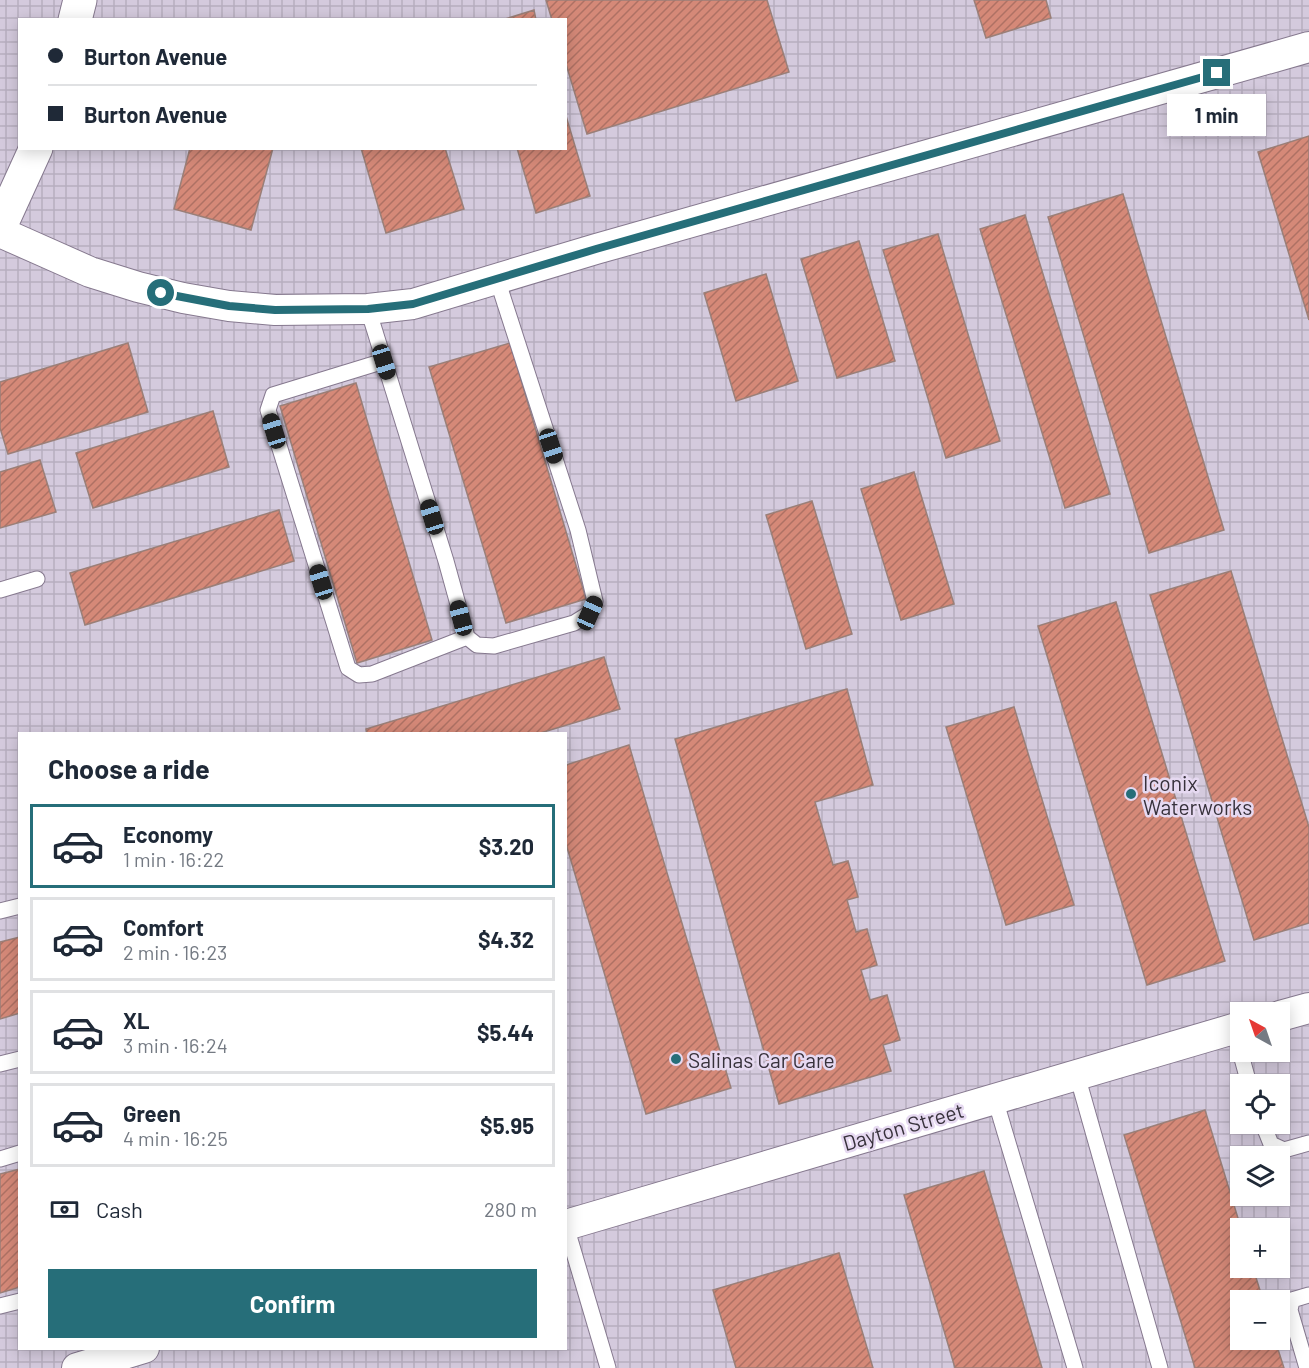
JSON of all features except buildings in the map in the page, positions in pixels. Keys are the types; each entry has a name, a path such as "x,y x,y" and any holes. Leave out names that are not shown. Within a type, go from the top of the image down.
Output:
{"street":[{"path":"76,18 80,0"},
{"path":"0,232 90,272 183,298 229,306 275,310 368,309 413,304 607,245 1309,47"},
{"path":"0,227 35,150"},
{"path":"1290,1013 1309,1008"},
{"name":"Dayton Street","path":"567,1225 1230,1030"},
{"path":"77,1368 137,1350"}],"lane":[{"path":"368,309 446,561 467,637 477,645 494,646 574,623 590,613 595,601 578,530 497,279"},
{"path":"384,362 273,395 268,410 348,668 359,675 372,674 467,637"},
{"path":"0,590 37,579"},
{"path":"0,911 18,906"},
{"path":"0,1064 18,1060"},
{"path":"1077,1075 1160,1368"},
{"path":"995,1099 1075,1368"},
{"path":"1267,1134 1271,1144 1284,1150 1309,1143"},
{"path":"1,1155 18,1153"},
{"path":"567,1228 608,1368"},
{"path":"1307,1368 1290,1310 1292,1300 1309,1295"},
{"path":"0,1306 18,1302"}],"shaded area":[{"path":"0,0 1309,0 1309,1368 0,1368"}],"place":[{"name":"Iconix Waterworks","path":"1131,794"},
{"name":"Salinas Car Care","path":"676,1059"}],"route":[{"path":"161,293 229,306 275,310 368,309 413,304 596,249 1217,73"}]}
